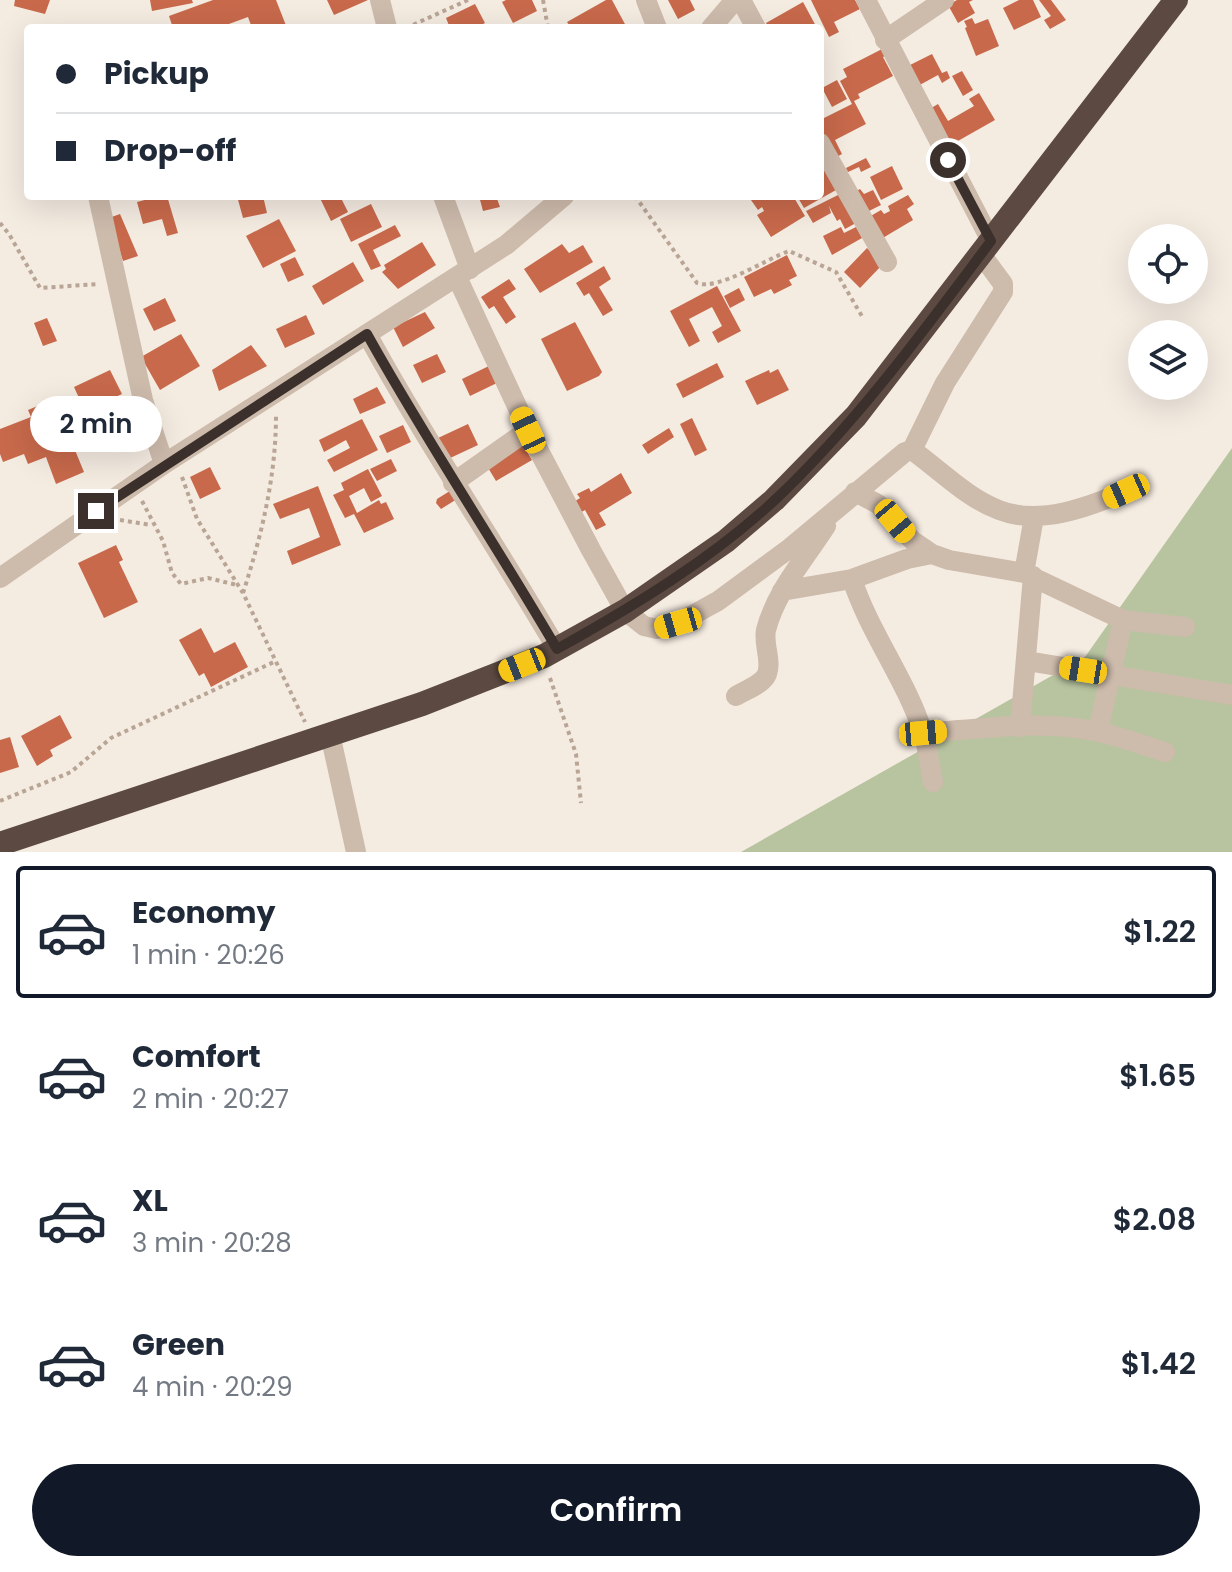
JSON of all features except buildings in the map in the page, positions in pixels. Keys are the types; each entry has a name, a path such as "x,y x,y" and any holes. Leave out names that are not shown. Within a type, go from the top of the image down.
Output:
{"highway":[{"path":"0,844 422,704 550,653 625,611 726,541 812,464 856,416 1176,0"}],"street":[{"path":"380,0 386,24"},
{"path":"646,0 655,24"},
{"path":"715,24 738,0 753,24"},
{"path":"444,200 464,273 528,430 625,611 644,626 657,629 695,615 759,573 893,460 912,450 945,383 1003,292 1003,284 986,247 866,0"},
{"path":"885,40 944,0"},
{"path":"824,150 887,262"},
{"path":"99,200 143,400 169,461"},
{"path":"0,578 169,461 518,237 560,200"},
{"path":"367,334 453,483 521,587 550,653"},
{"path":"453,483 528,430"},
{"path":"912,450 952,481 999,510 1034,517 1086,506 1126,491"},
{"path":"855,492 878,504 913,541 932,554 949,560 1029,574 1123,620 1185,627"},
{"path":"736,696 764,679 768,672 765,634 782,591 839,505"},
{"path":"1020,727 1027,661 1034,517"},
{"path":"782,591 852,579 907,559 932,554"},
{"path":"852,579 870,625 923,733 933,782"},
{"path":"1098,731 1123,620"},
{"path":"1027,661 1232,695"},
{"path":"923,733 1001,726 1098,731 1165,752"},
{"path":"321,736 356,852"}],"path":[{"path":"415,24 468,0"},
{"path":"543,0 547,24"},
{"path":"638,200 697,283 716,283 789,251 836,272 863,318"},
{"path":"0,223 40,288 118,282"},
{"path":"243,593 260,540 276,456 276,392"},
{"path":"169,461 189,490 197,519 243,593 276,661 321,736"},
{"path":"133,485 163,541 172,573 181,584 208,578 237,585"},
{"path":"550,653 576,754 581,803"},
{"path":"0,801 56,780 71,772 111,738 276,661"}],"green space":[{"path":"1232,448 1232,852 741,852 1085,657"}],"route":[{"path":"96,511 367,334 445,470 557,649 625,611 726,541 812,464 856,416 991,241 948,160"}]}
